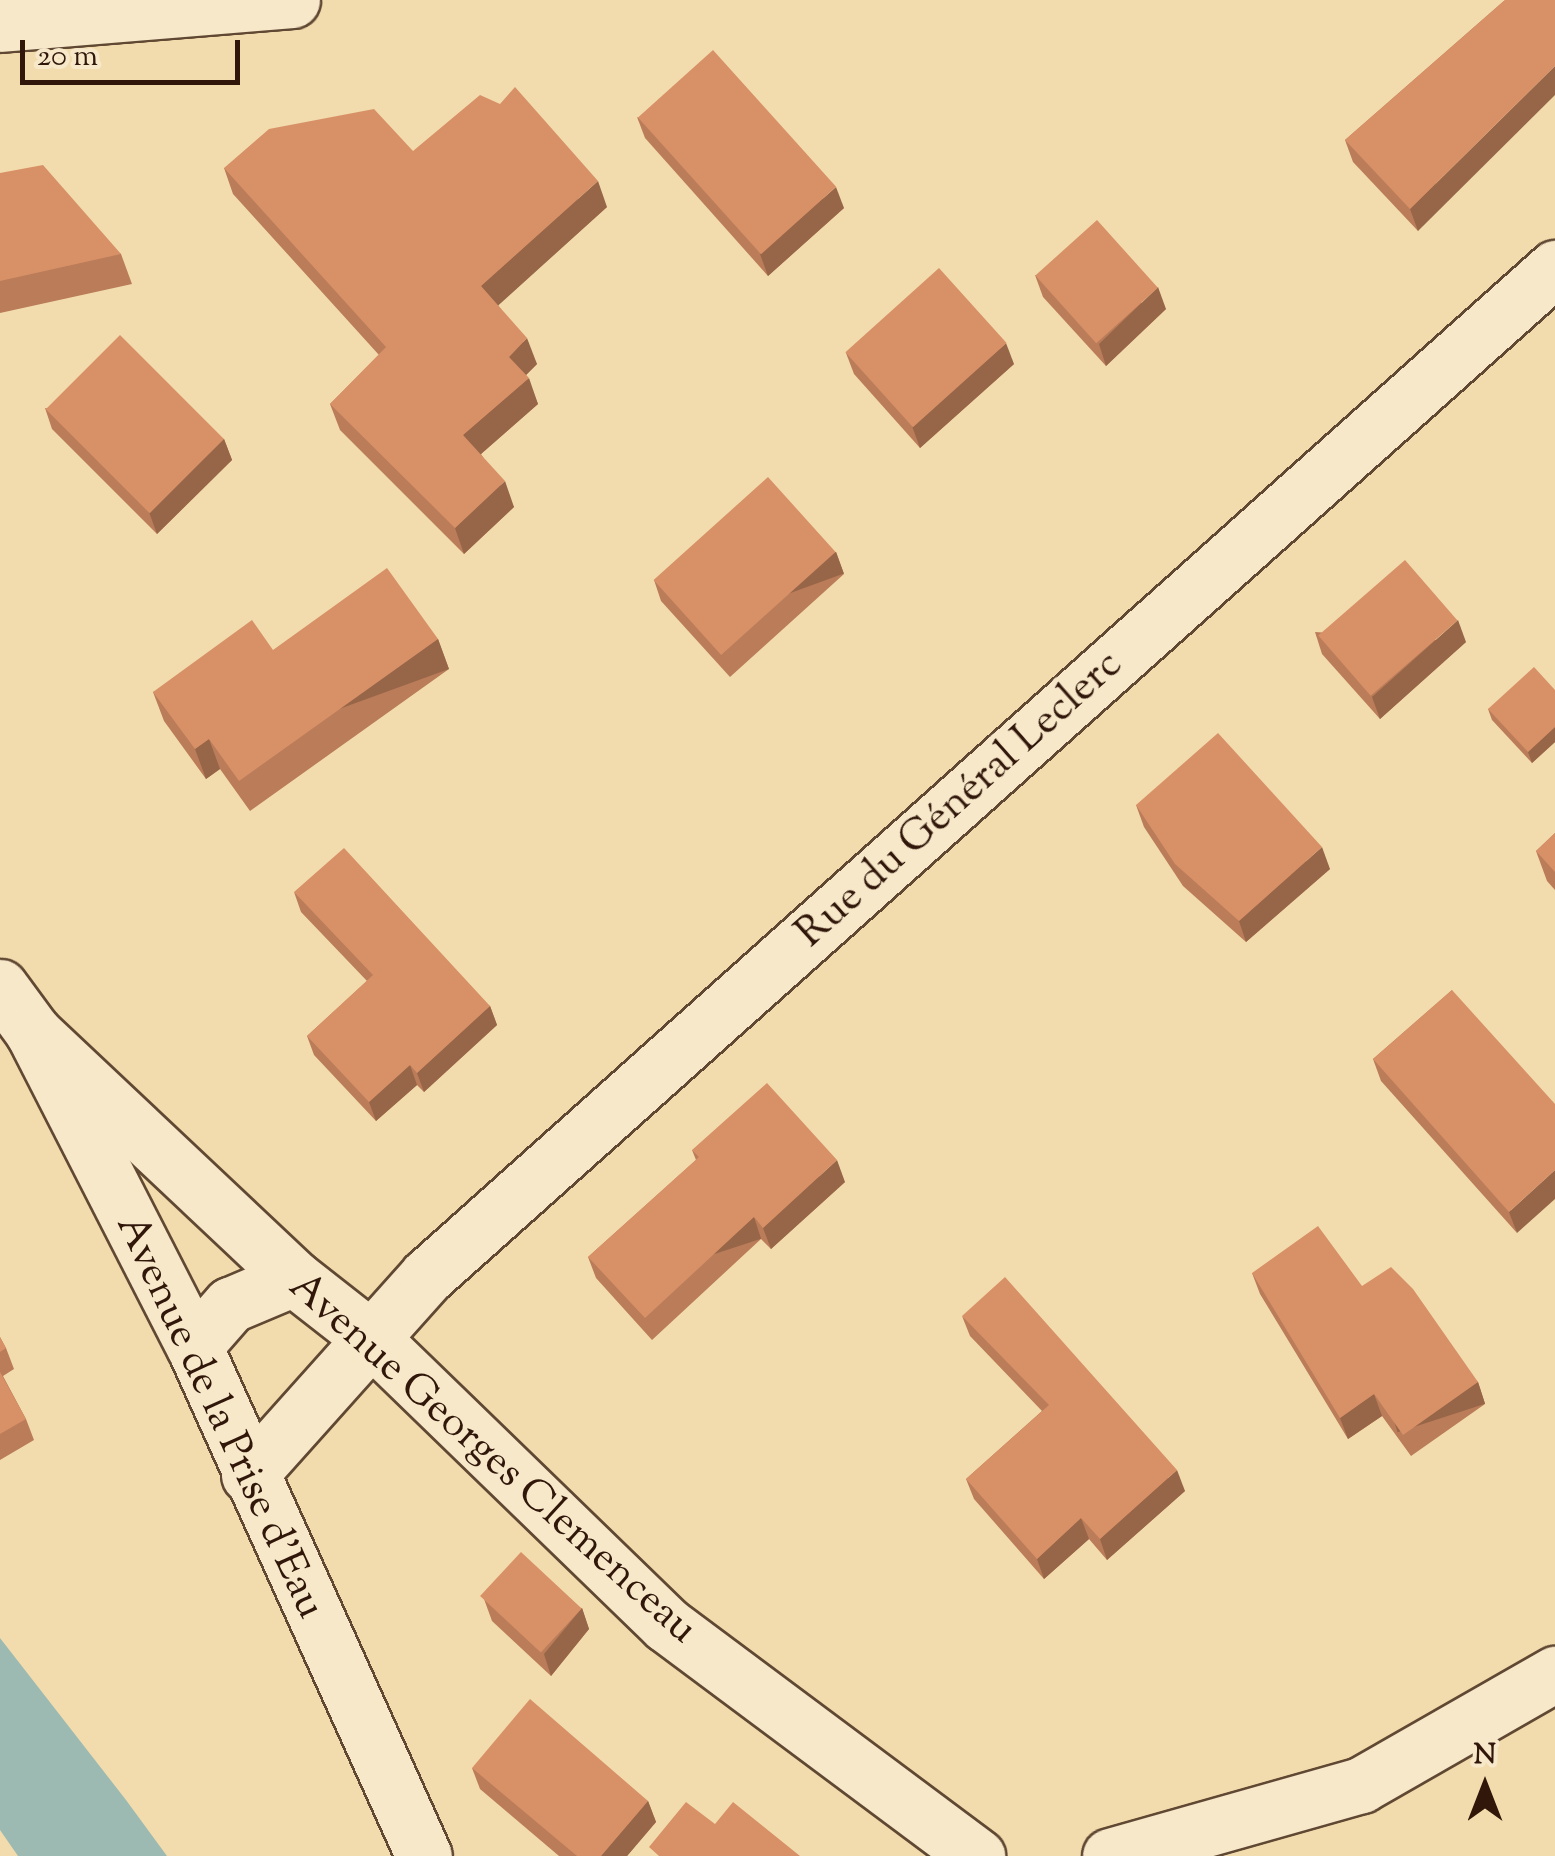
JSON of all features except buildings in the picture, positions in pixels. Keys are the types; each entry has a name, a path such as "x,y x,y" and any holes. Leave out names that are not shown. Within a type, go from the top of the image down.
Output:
{"street":[{"path":"0,24 292,0"},
{"name":"Rue du Général Leclerc","path":"249,1475 427,1276 1555,268"},
{"name":"Avenue de la Prise d'Eau","path":"0,987 34,1032 194,1346 424,1856"},
{"name":"Avenue Georges Clemenceau","path":"34,1032 294,1278 373,1340 667,1624 977,1856"},
{"path":"194,1346 230,1306 294,1278"},
{"path":"1110,1856 1361,1785 1555,1674"}],"water":[{"path":"0,1638 167,1856 18,1856 0,1830"}]}
